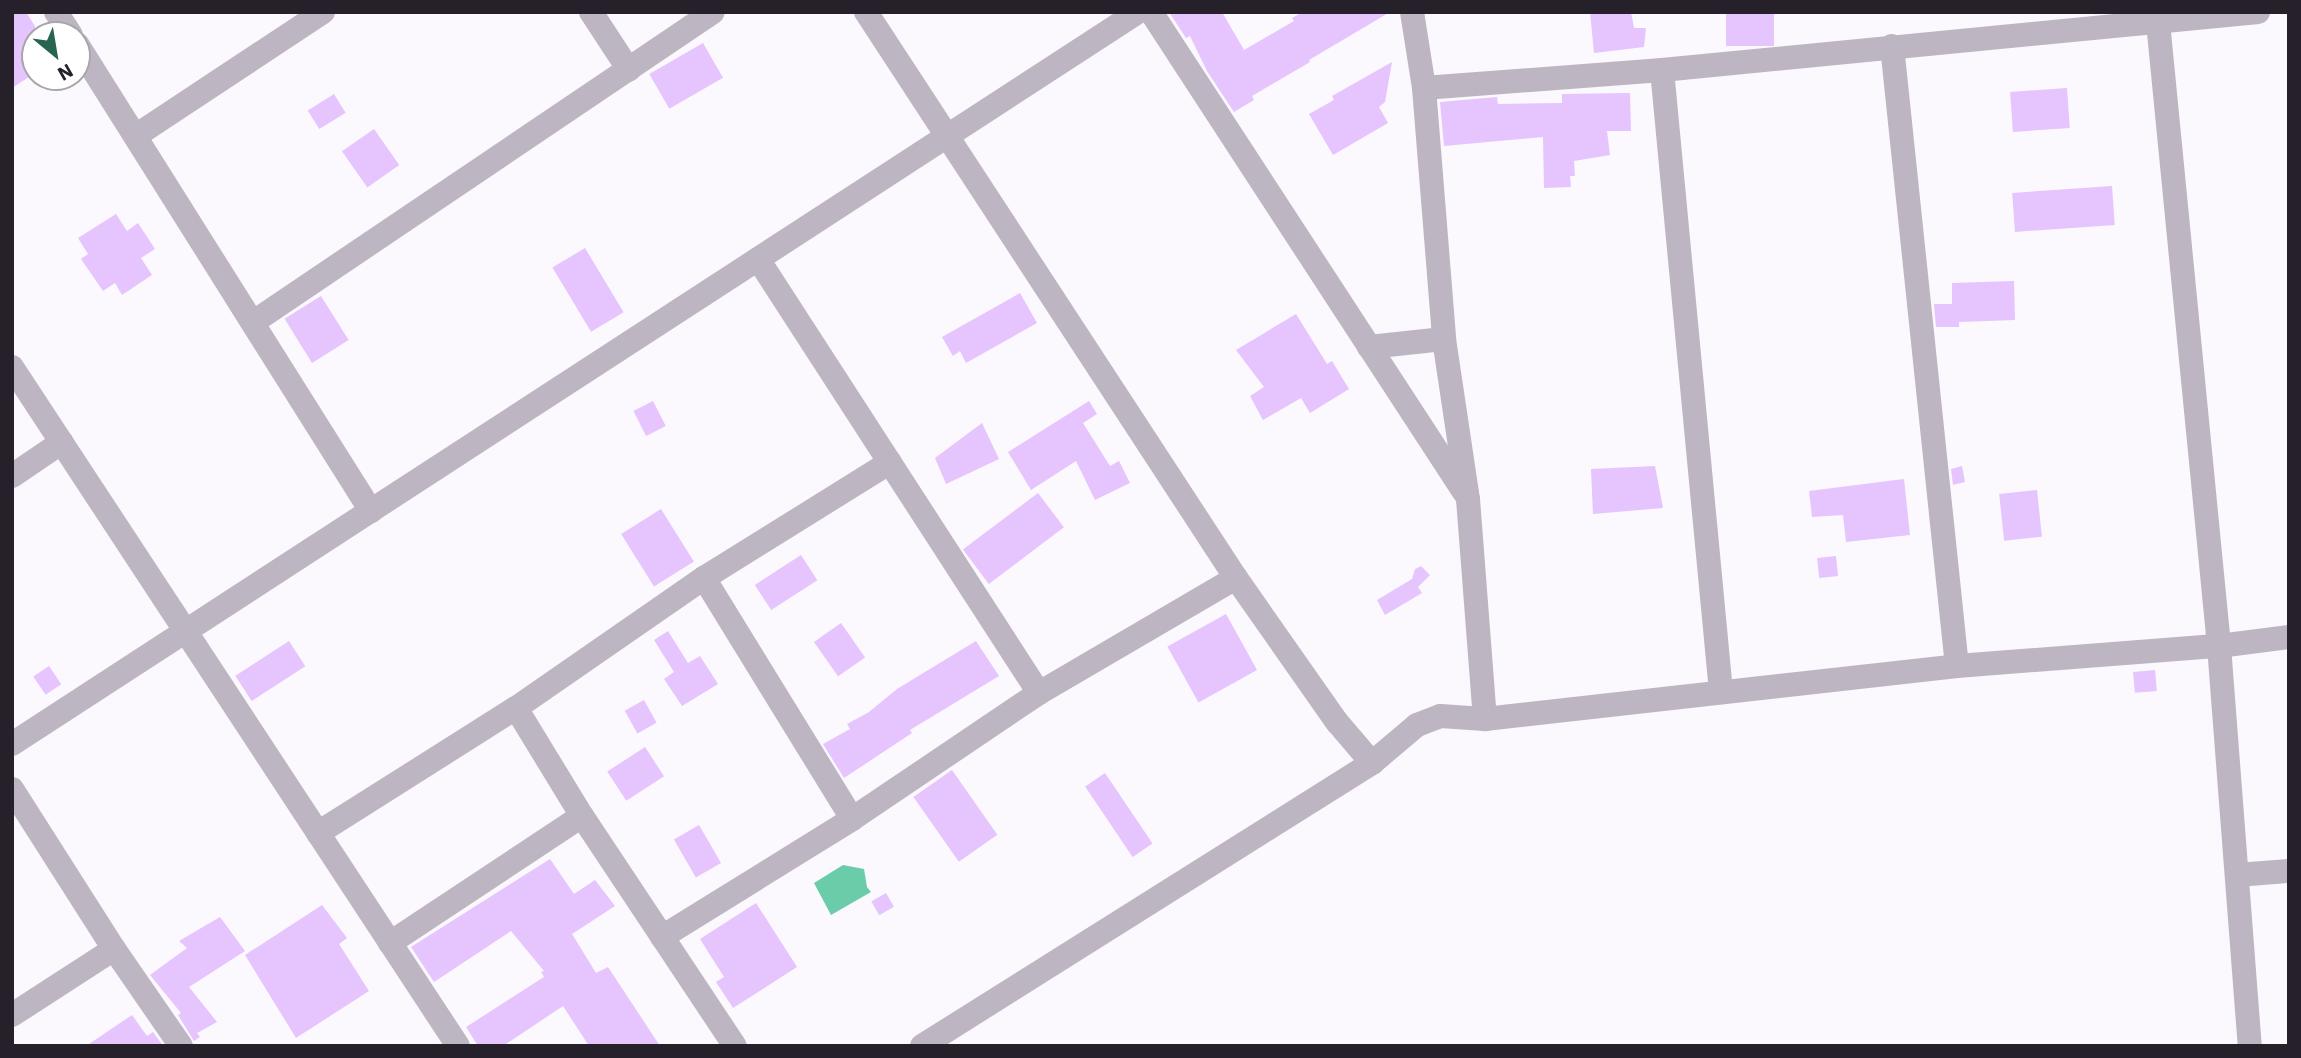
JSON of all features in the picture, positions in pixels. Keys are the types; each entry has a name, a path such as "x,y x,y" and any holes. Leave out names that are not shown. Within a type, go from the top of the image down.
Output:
{"street":[{"path":"137,135 323,12"},
{"path":"591,12 629,70"},
{"path":"254,321 713,12"},
{"path":"866,12 1236,578 1337,722 1372,763"},
{"path":"12,744 1138,12"},
{"path":"1151,12 1468,499"},
{"path":"1412,12 1424,88 1444,339 1468,499 1485,719"},
{"path":"1424,88 1662,70 2157,16 2258,12"},
{"path":"2157,16 2219,646 2250,1046"},
{"path":"1892,46 1957,666"},
{"path":"91,65 372,511"},
{"path":"1662,70 1721,692"},
{"path":"758,259 1039,693"},
{"path":"1369,347 1444,339"},
{"path":"12,366 458,1046"},
{"path":"12,476 62,442"},
{"path":"318,833 516,708 704,578 890,462"},
{"path":"704,578 852,819"},
{"path":"662,937 852,819 1039,693 1236,578"},
{"path":"922,1046 1372,763 1417,725 1440,716 1485,719 1957,666 2219,646 2289,637"},
{"path":"516,708 582,816 735,1046"},
{"path":"12,789 114,949 181,1046"},
{"path":"390,943 582,816"},
{"path":"2237,875 2289,870"},
{"path":"12,1015 114,949"}],"shaded area":[{"path":"843,865 864,869 867,887 871,892 831,915 814,883"}],"building":[{"path":"12,12 26,12 32,21 21,21 21,82 12,88"},
{"path":"1169,12 1222,12 1244,50 1294,21 1292,18 1303,12 1390,12 1252,96 1254,100 1234,112 1207,71 1190,36 1186,38"},
{"path":"1590,12 1631,12 1634,28 1646,28 1644,47 1594,53"},
{"path":"1726,12 1774,12 1774,46 1726,46"},
{"path":"703,43 723,78 669,109 649,74"},
{"path":"1392,62 1385,102 1379,107 1388,123 1333,155 1309,114 1334,100 1332,96"},
{"path":"2067,88 2070,128 2013,132 2010,92"},
{"path":"1630,93 1631,131 1607,131 1610,155 1574,161 1575,176 1570,176 1571,187 1544,188 1543,137 1444,146 1440,102 1497,97 1498,104 1562,103 1562,94"},
{"path":"334,94 346,113 319,129 308,110"},
{"path":"374,129 399,165 367,187 342,151"},
{"path":"2112,186 2115,225 2015,232 2012,193"},
{"path":"116,214 127,231 138,223 155,249 141,258 152,275 122,295 115,283 103,291 81,259 88,254 78,238"},
{"path":"585,248 624,312 591,332 552,268"},
{"path":"2014,281 2015,320 1959,322 1959,327 1936,327 1934,304 1952,304 1952,283"},
{"path":"1020,293 1037,323 966,363 960,351 953,356 942,337"},
{"path":"321,296 349,340 312,363 285,319"},
{"path":"1296,314 1327,364 1332,361 1349,389 1310,413 1301,398 1263,420 1250,396 1264,387 1236,350"},
{"path":"653,401 666,426 646,436 633,411"},
{"path":"1089,401 1097,414 1083,423 1110,466 1119,461 1130,483 1095,500 1076,461 1031,490 1008,452"},
{"path":"982,423 999,459 946,484 935,458"},
{"path":"1655,466 1663,508 1593,514 1591,469"},
{"path":"1962,466 1965,482 1953,485 1951,469"},
{"path":"1904,479 1910,535 1846,542 1843,515 1812,517 1809,491"},
{"path":"2037,490 2042,537 2004,541 1999,494"},
{"path":"1038,493 1064,527 989,584 963,550"},
{"path":"661,509 694,562 654,586 621,534"},
{"path":"801,555 817,580 771,610 755,585"},
{"path":"1836,556 1838,576 1819,578 1817,558"},
{"path":"1421,566 1430,575 1418,587 1422,593 1385,615 1377,600 1412,579 1415,569"},
{"path":"1226,614 1257,670 1198,702 1167,646"},
{"path":"841,623 865,657 838,676 814,642"},
{"path":"668,631 688,663 700,656 718,684 682,706 664,679 674,672 654,640"},
{"path":"289,641 305,666 252,701 235,676"},
{"path":"976,641 999,676 910,730 912,733 844,778 823,744 850,729 847,724 869,712 897,689"},
{"path":"49,666 61,684 46,695 33,677"},
{"path":"2155,670 2157,691 2135,693 2133,672"},
{"path":"644,700 657,723 637,733 625,711"},
{"path":"645,747 664,776 626,801 607,772"},
{"path":"952,770 997,835 959,862 913,797"},
{"path":"1105,773 1153,843 1133,857 1085,786"},
{"path":"699,825 721,863 696,878 674,840"},
{"path":"550,859 574,894 595,880 615,906 572,934 596,973 608,967 660,1046 589,1046 563,1006 503,1046 478,1046 466,1027 544,977 541,972 544,971 511,931 434,982 411,947"},
{"path":"886,893 894,907 879,915 871,902"},
{"path":"756,903 797,967 733,1008 716,982 724,977 700,939"},
{"path":"322,905 347,938 339,944 369,991 296,1038 245,955"},
{"path":"220,917 245,951 189,987 217,1022 197,1033 200,1037 194,1041 178,1015 181,1013 150,975 187,948 179,941"},
{"path":"132,1015 147,1036 153,1032 163,1046 86,1046"}]}
